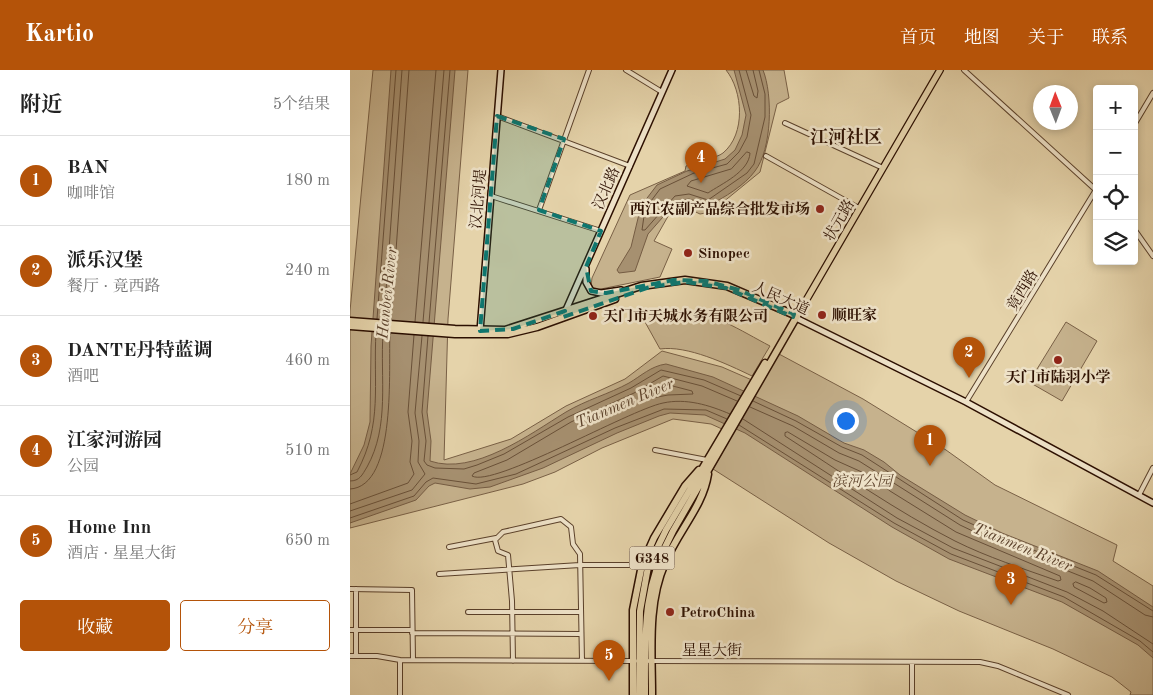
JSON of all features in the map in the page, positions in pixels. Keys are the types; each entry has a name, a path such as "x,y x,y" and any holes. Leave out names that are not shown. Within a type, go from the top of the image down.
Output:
{"highway":[{"name":"人民大道","path":"455,332 508,334 642,286 674,280 706,281 739,290 795,316"},
{"name":"人民大道","path":"455,332 513,329 650,287 686,282 707,283 726,288 795,316"},
{"name":"状元路","path":"707,465 795,316"},
{"path":"350,324 455,332"},
{"path":"652,695 642,661 635,594 642,565 654,538 685,486 707,465"},
{"name":"G348","path":"639,695 651,598 661,554 707,465"},
{"name":"G348","path":"645,695 640,605 645,577 666,530 707,465"},
{"path":"635,594 640,605"},
{"path":"632,695 652,627 651,598"},
{"path":"646,632 652,627"}],"main road":[{"name":"汉北河堤","path":"480,330 501,70"},
{"name":"汉北路","path":"564,314 672,70"},
{"name":"状元路","path":"795,316 938,70"},
{"name":"状元路","path":"795,316 882,167"},
{"path":"586,267 588,286 594,292 606,293 642,286"},
{"name":"人民大道","path":"795,316 967,401 1153,501"}],"street":[{"path":"539,210 589,70"},
{"path":"626,70 662,92"},
{"path":"964,70 1093,187"},
{"path":"1138,118 1153,93"},
{"path":"497,116 564,139 630,166"},
{"path":"785,123 882,167"},
{"path":"766,156 857,207"},
{"name":"竟西路","path":"967,401 1093,195"},
{"path":"491,196 539,210 601,232"},
{"path":"1138,235 1153,256"},
{"path":"655,450 707,465"},
{"path":"1140,494 1153,468"},
{"path":"449,547 496,538 503,532 561,519 571,528 573,544 579,552 582,661"},
{"path":"496,538 498,551 508,555 513,661"},
{"path":"439,574 580,565 642,565"},
{"path":"350,589 412,590 413,660"},
{"path":"356,589 356,656"},
{"path":"468,612 581,612"},
{"path":"350,630 581,634"},
{"name":"星星大街","path":"350,656 400,660 986,663 1068,695"},
{"path":"400,660 400,695"},
{"path":"912,662 912,695"},
{"path":"1050,695 1053,689"}],"highlighted area":[{"path":"497,116 564,139 539,210 601,231 586,267 591,291 606,293 674,280 706,281 739,290 794,314 793,317 726,288 686,282 650,287 563,317 565,311 513,329 480,331"}],"green space":[{"name":"滨河公园","path":"373,70 468,70 448,319 444,460 511,439 566,406 625,379 662,351 722,367 761,384 779,354 863,399 946,450 995,485 1117,545 1113,561 1153,586 1153,695 1130,695 1131,692 1112,677 1053,649 959,611 896,581 829,543 713,469 733,434 711,424 673,419 602,448 555,472 523,484 350,528 350,311"},
{"path":"726,70 784,70 789,98 777,104 760,172 711,212 700,214 683,206 671,211 654,241 672,249 660,277 596,290 591,286 592,278 630,195 685,171 686,166 720,155 730,145 736,135 739,124 739,100 732,79"},
{"path":"677,311 702,314 725,322 770,346 752,376 719,361 694,353 682,350 660,349 645,322"},
{"path":"1066,322 1097,341 1062,401 1029,382"}],"water":[{"path":"391,70 455,70 427,412 431,441 430,461 447,464 465,463 483,458 519,441 574,408 629,383 651,369 666,364 713,377 798,416 844,443 864,450 884,462 900,475 965,515 1002,533 1098,571 1153,607 1153,658 1138,645 1062,602 949,559 892,527 745,433 705,415 670,413 659,416 617,433 543,468 490,487 470,489 435,483 429,486 416,500 350,523 350,474 364,445 370,422 371,346"},
{"path":"734,70 763,70 768,93 769,122 768,136 761,161 751,176 740,186 709,205 689,199 677,201 648,234 635,271 619,273 617,270 631,247 641,206 657,185 687,171 725,159 735,150 742,135 746,115"}],"place":[{"name":"江家河游园","path":"701,183"},
{"name":"西江农副产品综合批发市场","path":"820,209"},
{"name":"Sinopec","path":"688,253"},
{"name":"顺旺家","path":"822,315"},
{"name":"天门市天城水务有限公司","path":"593,316"},
{"name":"天门市陆羽小学","path":"1058,360"},
{"name":"派乐汉堡","path":"969,378"},
{"name":"BAN","path":"930,466"},
{"name":"DANTE丹特蓝调","path":"1011,605"},
{"name":"PetroChina","path":"670,612"},
{"name":"Home Inn","path":"609,681"}],"district":[{"name":"江河社区","path":"846,137"}],"water label":[{"name":"Hanbei River","path":"386,293"},
{"name":"Tianmen River","path":"624,402"},
{"name":"Tianmen River","path":"1023,546"}]}
